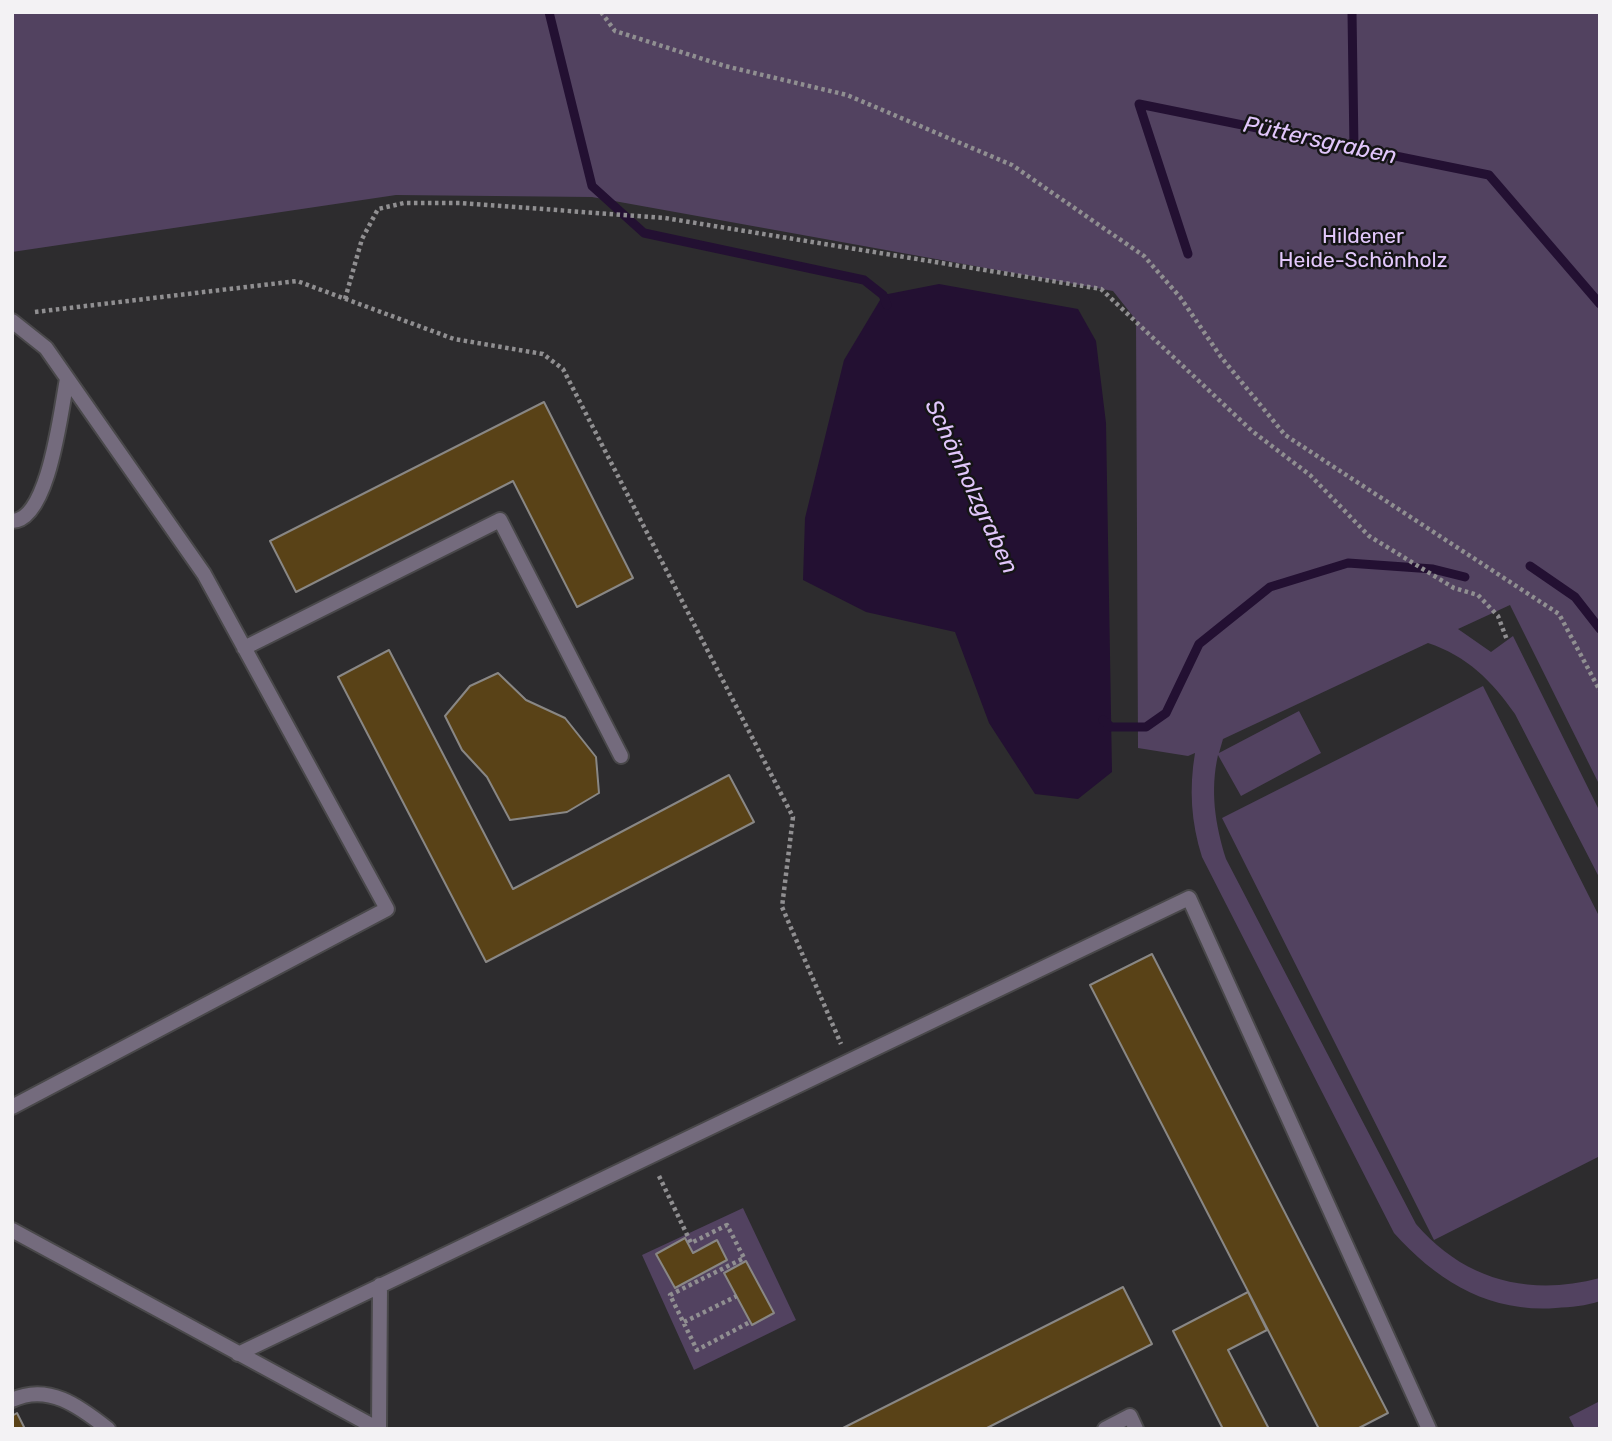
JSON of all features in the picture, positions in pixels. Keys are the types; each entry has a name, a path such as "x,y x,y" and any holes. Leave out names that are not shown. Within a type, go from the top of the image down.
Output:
{"lane":[{"path":"12,321 46,348 204,574 387,909 12,1107"},
{"path":"12,522 19,521 33,511 43,492 67,379"},
{"path":"244,648 500,520 621,755"},
{"path":"238,1354 1189,898 1429,1429"},
{"path":"12,1230 378,1429 380,1285"},
{"path":"12,1400 29,1392 51,1394 91,1415 108,1429"},
{"path":"1105,1429 1130,1416 1136,1429"}],"path":[{"path":"601,12 615,31 725,66 847,95 1012,165 1144,256 1181,297 1221,357 1285,435 1559,614 1600,691"},
{"path":"345,299 362,239 378,209 404,203 460,203 665,218 1101,289 1252,431 1310,475 1370,536 1454,588 1478,595 1498,616 1507,640"},
{"path":"649,1157 691,1243 727,1225 744,1258 670,1295 697,1350 750,1322"},
{"path":"684,1322 737,1296"}],"green space":[{"name":"Hildener Heide-Schönholz","path":"12,12 1600,12 1600,786 1510,605 1458,629 1491,652 1513,636 1600,812 1600,879 1515,714 1488,680 1467,662 1428,643 1223,739 1219,753 1299,711 1321,753 1241,796 1218,755 1214,794 1219,833 1226,859 1416,1224 1455,1259 1499,1279 1548,1285 1600,1278 1600,1301 1573,1307 1532,1308 1487,1299 1446,1279 1428,1266 1394,1233 1202,857 1192,805 1195,753 1188,756 1138,748 1136,320 1113,291 592,197 396,195 12,252"},
{"path":"1483,686 1600,918 1600,1156 1434,1240 1222,818"},
{"path":"743,1208 796,1320 694,1370 642,1255"},
{"path":"1600,1401 1600,1429 1575,1429 1569,1417"}],"water":[{"path":"939,284 1078,309 1096,341 1106,423 1112,772 1078,799 1035,794 989,723 955,632 866,612 803,580 805,518 844,360 883,295"}],"building":[{"path":"544,402 633,578 577,607 513,481 296,592 270,541"},
{"path":"389,650 513,889 729,775 754,822 486,962 338,677"},
{"path":"498,673 526,700 565,718 596,757 599,793 567,812 510,820 487,777 462,750 445,716 470,686"},
{"path":"1152,954 1388,1413 1357,1429 1319,1429 1090,985"},
{"path":"685,1238 693,1253 717,1240 727,1260 675,1288 656,1254"},
{"path":"746,1261 774,1313 752,1325 724,1273"},
{"path":"1123,1287 1152,1344 985,1429 841,1429"},
{"path":"1248,1292 1267,1330 1228,1350 1269,1429 1223,1429 1173,1331"},
{"path":"17,1413 25,1429 12,1429 12,1416"}],"waterway":[{"name":"Schönholzgraben","path":"549,12 592,186 644,233 864,280 883,295 887,305"},
{"path":"1352,12 1354,149"},
{"name":"Püttersgraben","path":"1188,254 1139,104 1489,175 1600,304"},
{"name":"Schönholzgraben","path":"1103,720 1111,727 1146,727 1166,713 1199,644 1270,587 1348,563 1433,569 1465,577"},
{"name":"Schönholzgraben","path":"1530,566 1575,597 1600,629"}]}
